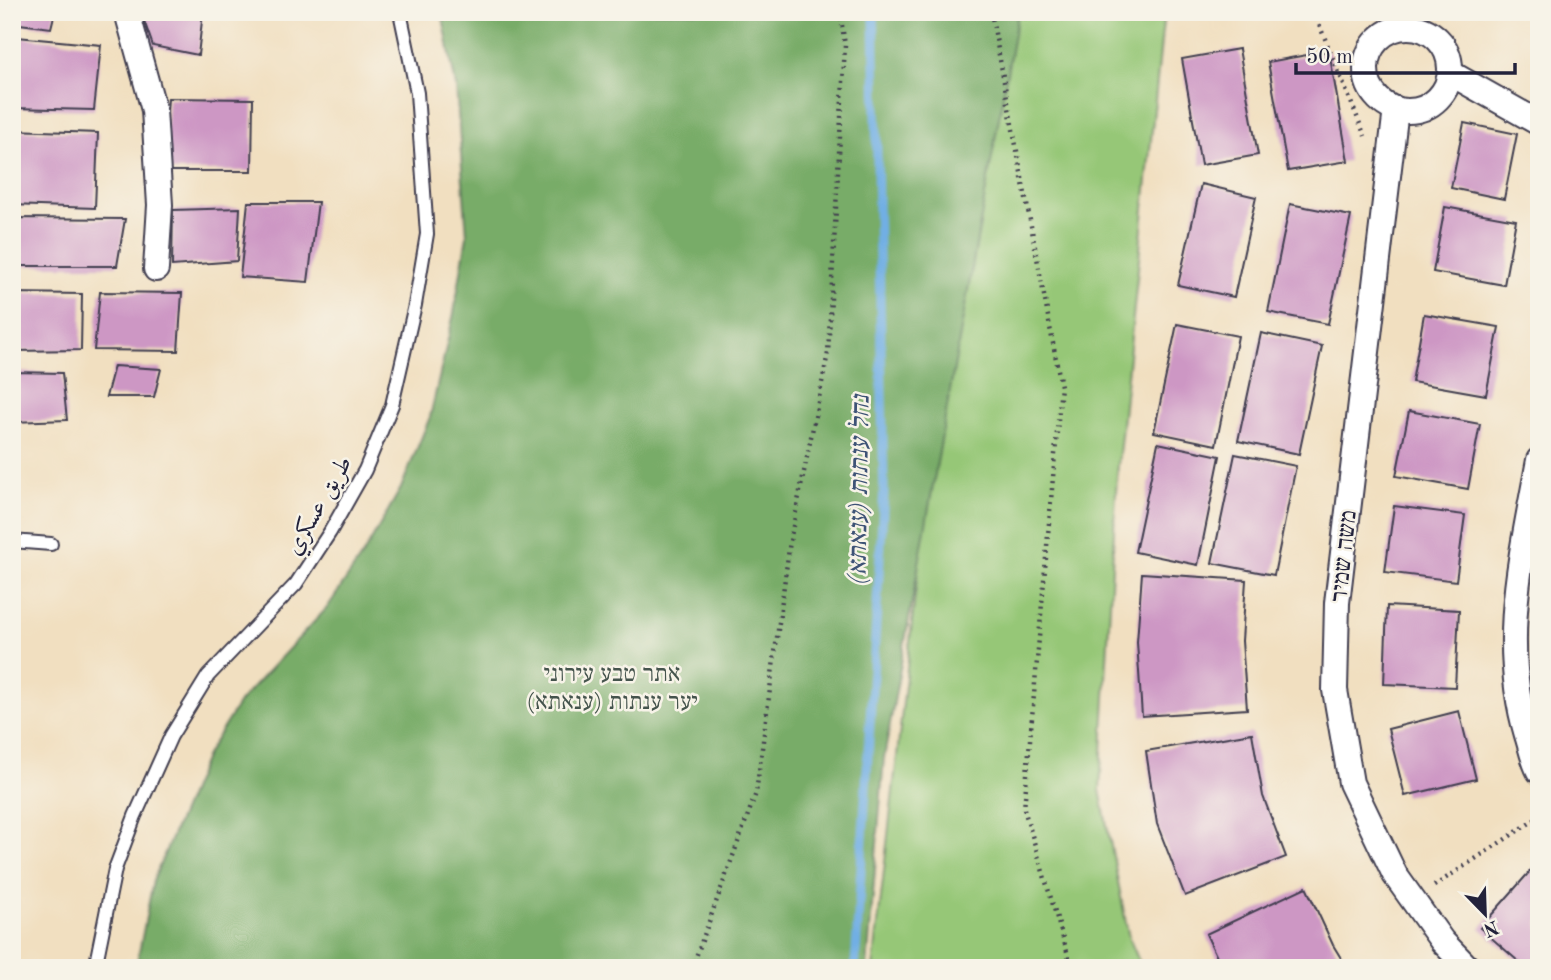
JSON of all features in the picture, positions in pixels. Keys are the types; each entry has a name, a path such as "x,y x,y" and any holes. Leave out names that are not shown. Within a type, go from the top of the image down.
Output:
{"street":[{"path":"127,12 154,110 160,205 156,269"},
{"path":"1419,27 1432,34 1443,45 1449,58 1450,73 1445,90 1435,101 1422,109 1396,109 1377,97 1366,78 1366,64 1370,50 1381,36 1394,29 1419,27"},
{"path":"1450,73 1539,123"},
{"name":"משה שמיר","path":"1396,109 1337,603 1335,690 1351,783 1395,875 1442,941 1468,968"},
{"path":"1539,460 1514,602 1513,667 1520,712 1539,771"}],"lane":[{"name":"طريق عسكري","path":"95,968 115,869 170,736 208,676 296,584 330,533 365,470 392,405 415,305 426,234 417,93 400,12"},
{"path":"12,541 51,544"}],"path":[{"path":"692,968 756,793 790,541 828,353 845,45 841,12"},
{"path":"991,12 1061,386 1024,809 1072,968"},
{"path":"1314,12 1366,138"},
{"path":"1413,900 1539,817"}],"green space":[{"name":"אתר טבע עירוני יער ענתות (ענאתא)","path":"442,12 1018,12 884,758 867,968 136,968 153,881 206,755 240,701 327,608 364,553 401,488 430,417 454,313 467,236 456,87"},
{"path":"981,12 1164,12 1117,475 1100,790 1129,938 1142,968 873,968"}],"building":[{"path":"12,12 55,12 51,28 12,23"},
{"path":"141,12 203,12 198,55 153,46"},
{"path":"17,37 101,45 94,110 12,108"},
{"path":"1239,49 1258,155 1201,165 1182,59"},
{"path":"1329,51 1348,161 1288,171 1268,62"},
{"path":"168,98 253,99 252,171 163,171"},
{"path":"1464,123 1517,134 1504,199 1451,188"},
{"path":"12,130 98,133 95,208 12,205"},
{"path":"1201,184 1256,197 1234,297 1178,285"},
{"path":"248,202 318,202 308,282 240,277"},
{"path":"1290,204 1351,216 1328,324 1268,312"},
{"path":"1445,207 1516,220 1504,285 1433,272"},
{"path":"240,208 237,261 172,266 173,210"},
{"path":"12,218 125,219 117,266 12,266"},
{"path":"100,292 182,293 178,351 94,350"},
{"path":"12,293 82,294 81,350 12,351"},
{"path":"1424,314 1499,327 1486,395 1412,382"},
{"path":"1177,324 1238,336 1216,445 1154,432"},
{"path":"1261,333 1322,346 1299,454 1238,441"},
{"path":"114,366 161,369 154,397 106,397"},
{"path":"12,372 62,373 67,420 12,422"},
{"path":"1409,411 1480,424 1468,489 1396,476"},
{"path":"1158,443 1220,456 1198,565 1135,552"},
{"path":"1235,454 1296,466 1274,575 1212,563"},
{"path":"1394,506 1465,515 1456,581 1385,572"},
{"path":"1142,573 1246,580 1242,641 1247,709 1142,716 1137,642"},
{"path":"1387,606 1459,610 1455,687 1384,684"},
{"path":"1459,711 1476,779 1405,796 1388,729"},
{"path":"1252,733 1263,796 1286,857 1185,896 1157,824 1146,751"},
{"path":"1532,869 1539,875 1539,968 1526,968 1480,928"},
{"path":"1306,887 1333,945 1347,968 1222,968 1206,934"}],"waterway":[{"name":"נחל ענתות (ענאתא)","path":"855,968 884,491 874,12"}]}
